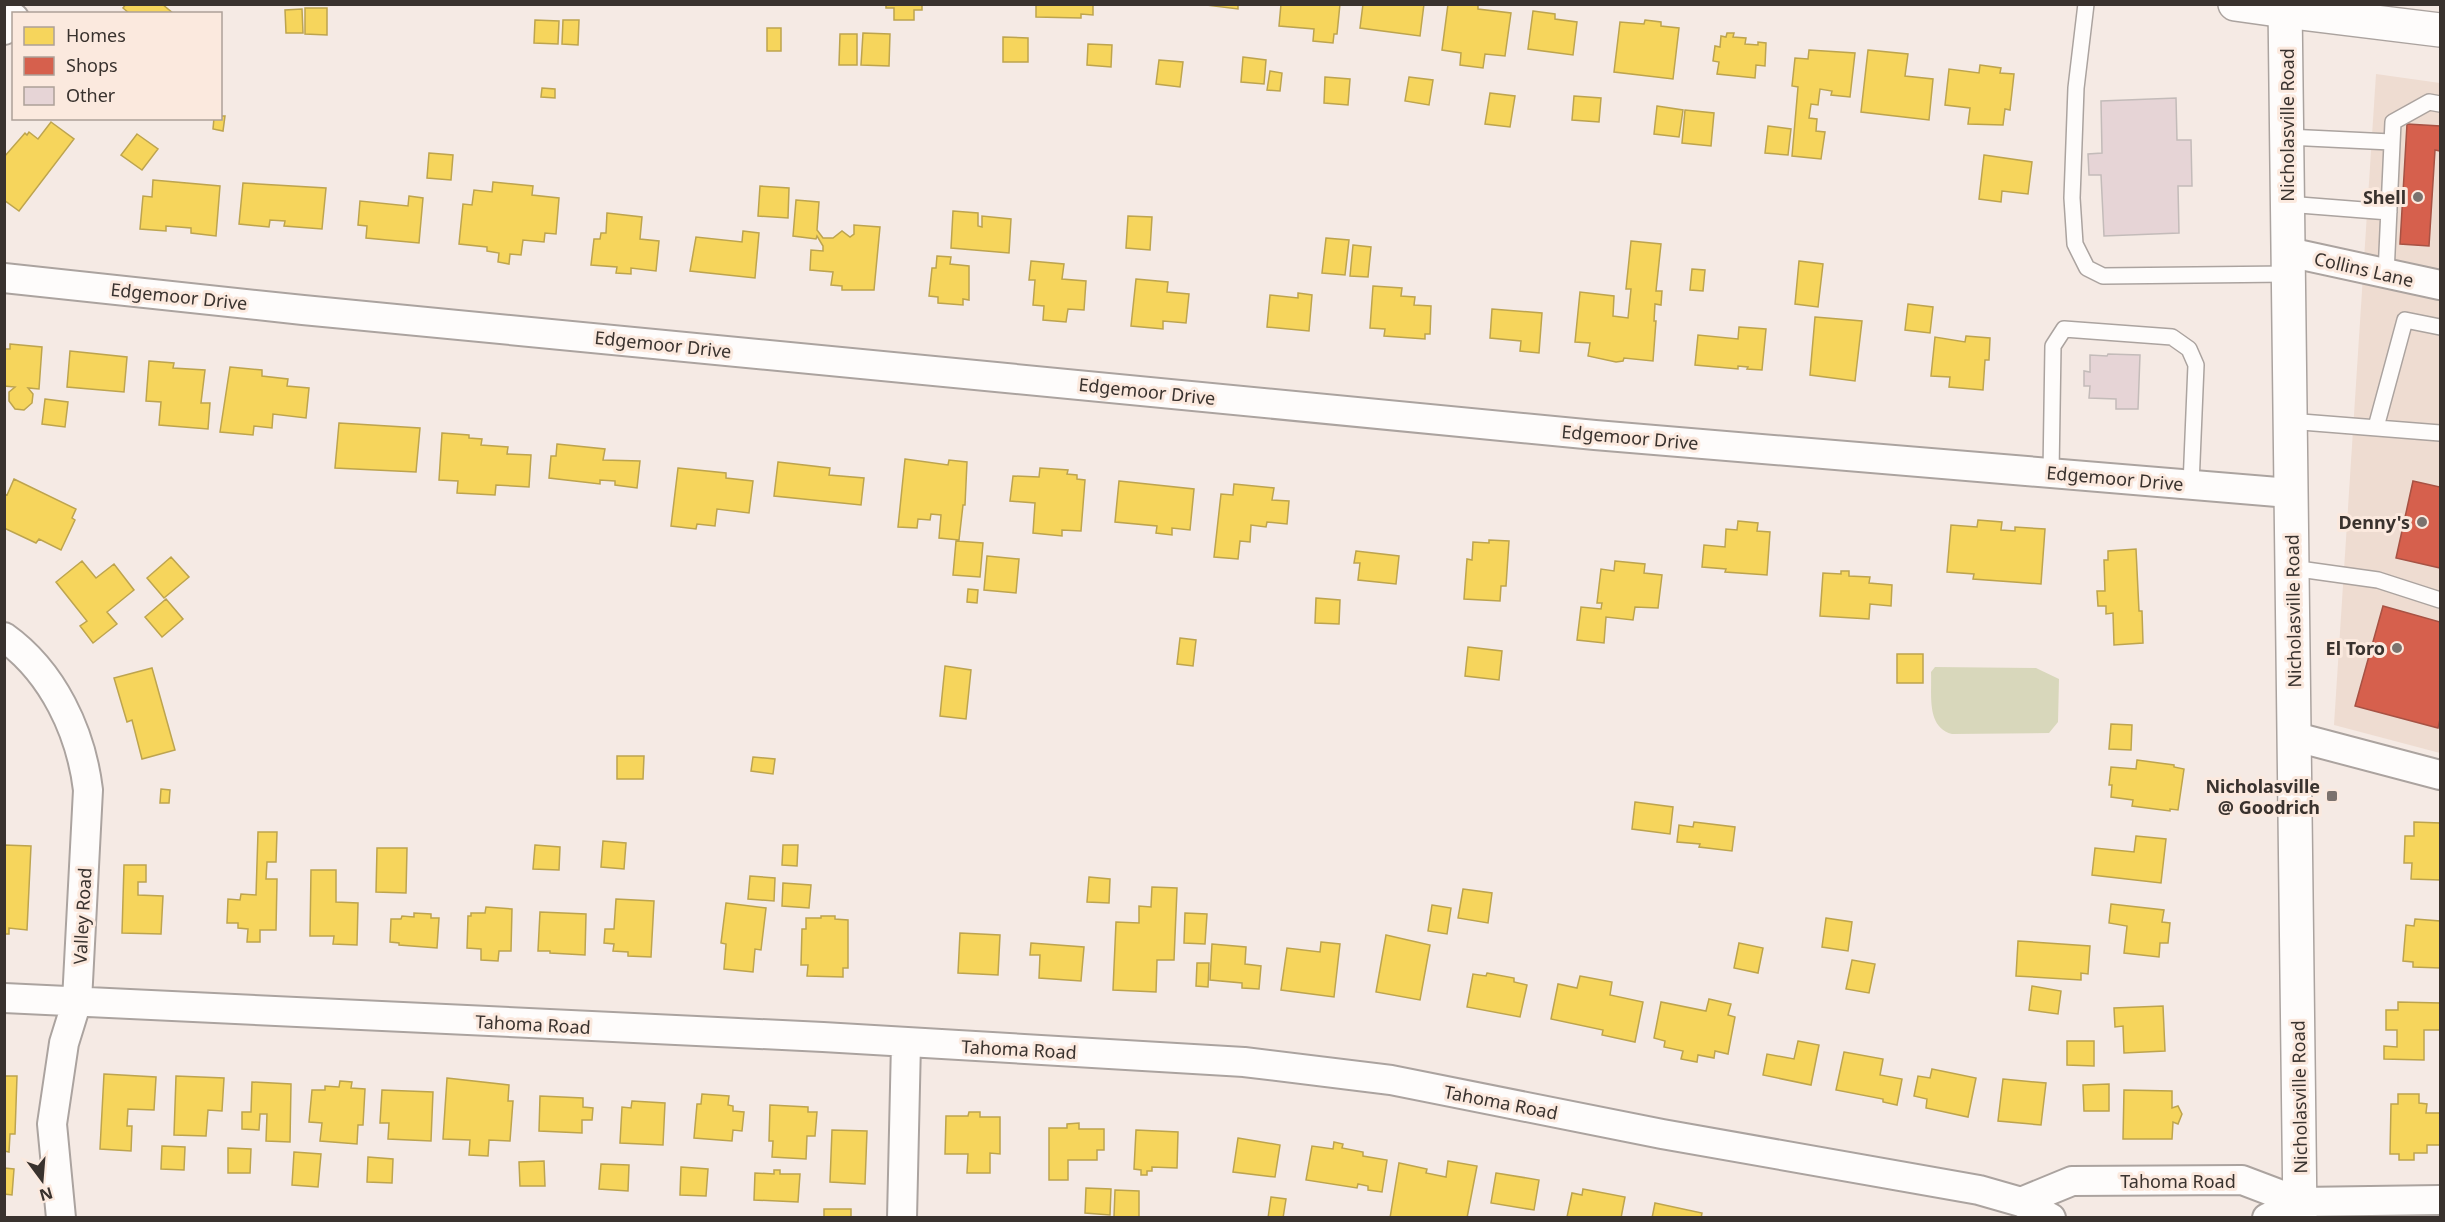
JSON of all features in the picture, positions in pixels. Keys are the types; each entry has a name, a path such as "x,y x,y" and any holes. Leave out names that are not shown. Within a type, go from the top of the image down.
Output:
{"main road":[{"path":"2235,4 2285,8 2440,30"},
{"name":"Nicholasville Road","path":"2285,8 2290,493 2296,737 2300,1210"}],"street":[{"name":"Collins Lane","path":"2288,263 2386,274 2440,285"},
{"name":"Edgemoor Drive","path":"4,278 303,310 1560,431 2290,493"},
{"name":"Valley Road","path":"4,637 31,663 60,701 70,722 84,764 88,790 77,1001 64,1043 52,1124 61,1218"},
{"path":"2296,737 2440,775"},
{"name":"Tahoma Road","path":"4,998 823,1036 906,1043 1244,1062 1381,1079 1662,1134 1980,1190 2021,1202 2051,1218"},
{"path":"902,1218 906,1043"},
{"name":"Tahoma Road","path":"2021,1202 2072,1181 2242,1180 2300,1210"},
{"path":"2267,1218 2300,1210 2440,1200"}],"lane":[{"path":"2086,4 2076,88 2072,198 2075,244 2087,268 2103,276 2288,263"},
{"path":"2386,274 2393,122 2428,102 2440,104"},
{"path":"2287,136 2391,142"},
{"path":"2287,204 2389,212"},
{"path":"2376,427 2404,320 2440,327"},
{"path":"2051,473 2053,346 2064,329 2172,337 2189,349 2196,365 2191,485"},
{"path":"2289,421 2440,433"},
{"path":"2292,568 2378,580 2440,600"}],"shaded area":[{"path":"2376,74 2440,83 2440,753 2334,725"}],"green space":[{"path":"1935,667 2036,668 2059,679 2058,722 2049,733 1952,734 1938,725 1934,717 1931,700 1931,672"}],"building: Homes":[{"path":"126,4 162,4 172,12 128,12 123,8"},
{"path":"886,4 922,4 922,10 914,10 914,20 894,20 894,8 886,8"},
{"path":"1036,4 1093,4 1093,15 1081,14 1081,18 1036,17"},
{"path":"1198,4 1238,4 1238,9"},
{"path":"1281,4 1340,4 1337,34 1334,34 1333,43 1313,41 1314,29 1279,26"},
{"path":"1363,4 1424,4 1420,36 1360,28"},
{"path":"1448,4 1478,4 1478,9 1511,13 1505,56 1485,54 1483,68 1460,65 1461,53 1442,50"},
{"path":"305,8 327,8 327,35 305,34"},
{"path":"302,9 303,33 286,33 285,10"},
{"path":"1533,11 1555,14 1555,19 1577,22 1573,55 1528,49"},
{"path":"535,20 559,21 558,44 534,43"},
{"path":"563,20 579,20 578,45 562,44"},
{"path":"1645,20 1661,22 1661,26 1679,28 1673,79 1614,72 1620,22 1644,24"},
{"path":"767,28 781,28 781,51 767,51"},
{"path":"863,33 890,34 889,66 861,65"},
{"path":"1727,33 1734,33 1733,37 1746,38 1745,44 1766,43 1765,66 1756,65 1755,78 1717,74 1719,62 1713,61 1715,46 1720,47 1721,36 1726,37"},
{"path":"840,34 857,34 857,65 839,65"},
{"path":"1003,37 1028,38 1028,62 1003,62"},
{"path":"1088,44 1112,45 1111,67 1087,65"},
{"path":"1809,50 1855,53 1850,97 1831,95 1832,91 1820,89 1818,105 1811,104 1809,118 1817,119 1816,131 1825,132 1821,159 1792,156 1798,87 1792,86 1795,58 1808,59"},
{"path":"1868,50 1908,54 1905,76 1933,79 1929,120 1861,112"},
{"path":"1243,57 1266,60 1264,84 1241,82"},
{"path":"1159,60 1183,62 1180,87 1156,84"},
{"path":"1980,65 2001,68 2000,73 2014,74 2010,110 2005,109 2003,125 1968,124 1970,108 1945,105 1949,69 1979,73"},
{"path":"1270,71 1282,73 1280,91 1267,90"},
{"path":"1325,77 1350,79 1348,105 1324,103"},
{"path":"1409,77 1433,80 1429,105 1405,101"},
{"path":"542,88 555,89 555,98 541,97"},
{"path":"1490,93 1515,96 1510,127 1485,124"},
{"path":"1574,96 1601,98 1599,122 1572,120"},
{"path":"1657,106 1683,110 1679,137 1654,134"},
{"path":"1685,110 1714,113 1711,146 1682,143"},
{"path":"222,116 225,116 223,131 213,129 214,120 222,120"},
{"path":"51,122 74,139 19,211 4,200 4,157 25,133 27,135 29,132 38,139"},
{"path":"1768,126 1791,129 1788,155 1765,153"},
{"path":"137,134 158,149 142,170 121,155"},
{"path":"429,153 453,155 451,180 427,178"},
{"path":"1984,155 2032,162 2028,194 2002,191 2001,202 1979,199"},
{"path":"153,180 220,186 216,236 191,233 191,228 166,226 166,231 140,229 143,196 152,197"},
{"path":"493,182 533,186 532,195 559,198 556,234 545,233 544,242 523,240 521,255 510,254 509,264 498,262 499,253 487,251 487,247 459,244 463,204 472,205 474,190 492,192"},
{"path":"243,183 326,188 322,229 284,226 285,221 270,220 269,227 239,224"},
{"path":"760,186 789,188 788,218 758,216"},
{"path":"409,196 423,198 419,243 366,238 367,226 358,225 360,201 408,206"},
{"path":"796,200 819,202 817,230 823,238 833,238 842,231 850,237 854,234 854,225 880,227 874,290 842,290 842,286 831,285 833,272 810,270 811,250 823,251 823,246 817,236 816,239 793,236"},
{"path":"953,211 978,213 978,226 982,227 982,216 1011,219 1009,253 951,248"},
{"path":"607,213 642,217 640,239 659,241 656,271 631,268 631,274 616,273 617,267 591,265 594,239 600,239 601,233 606,233"},
{"path":"1128,216 1152,217 1150,250 1126,248"},
{"path":"743,231 759,233 755,278 690,271 696,237 742,242"},
{"path":"1326,238 1349,240 1345,275 1322,273"},
{"path":"1631,241 1661,244 1656,291 1662,291 1661,305 1655,304 1653,361 1624,358 1623,361 1616,362 1588,356 1590,343 1575,342 1580,292 1614,296 1613,316 1628,318 1631,289 1626,289"},
{"path":"1353,245 1371,247 1368,277 1350,276"},
{"path":"937,256 951,257 950,264 969,266 969,300 963,299 963,305 938,303 938,297 929,296 932,268 936,268"},
{"path":"1031,261 1064,264 1062,279 1086,281 1084,310 1068,309 1066,322 1043,320 1044,306 1033,305 1035,280 1029,280"},
{"path":"1799,261 1823,264 1818,307 1795,304"},
{"path":"1692,269 1705,270 1703,291 1690,290"},
{"path":"1136,279 1168,282 1167,292 1189,294 1186,323 1163,321 1163,329 1131,326"},
{"path":"1373,286 1402,288 1401,296 1415,297 1414,305 1431,306 1430,334 1425,334 1425,339 1384,336 1385,329 1370,328"},
{"path":"1298,293 1312,295 1309,331 1267,327 1270,295 1298,298"},
{"path":"1908,304 1933,307 1930,333 1905,330"},
{"path":"1492,309 1542,313 1539,353 1520,351 1521,341 1490,338"},
{"path":"1815,317 1862,321 1855,381 1810,375"},
{"path":"1739,327 1766,329 1762,370 1738,366 1738,369 1695,365 1698,335 1738,339"},
{"path":"1966,336 1990,338 1989,360 1985,360 1983,390 1949,387 1950,377 1931,376 1935,337 1965,342"},
{"path":"10,344 42,347 39,389 28,388 33,394 32,403 24,410 15,409 9,401 9,392 15,387 4,386 4,349 10,349"},
{"path":"70,351 127,357 124,392 67,387"},
{"path":"149,361 174,363 173,368 205,370 201,403 210,403 208,429 159,425 161,402 146,401"},
{"path":"230,367 262,370 262,376 288,379 287,386 309,388 306,418 273,414 272,428 254,426 253,435 220,432"},
{"path":"45,399 68,402 65,427 42,424"},
{"path":"339,423 420,428 416,472 335,468"},
{"path":"442,433 469,435 469,438 482,439 481,445 508,447 507,454 531,455 529,487 496,485 495,495 457,493 458,481 439,480"},
{"path":"557,444 605,449 603,460 640,461 637,488 615,485 615,481 600,480 600,484 549,478 551,456 556,456"},
{"path":"905,459 948,465 949,460 967,462 965,505 963,505 959,540 939,538 941,515 931,514 930,520 918,519 917,528 898,527"},
{"path":"778,462 830,468 829,475 864,478 861,505 774,496"},
{"path":"678,468 726,473 726,478 753,481 749,513 717,509 715,526 697,524 696,529 671,526"},
{"path":"1040,468 1068,470 1067,474 1077,475 1077,479 1085,480 1081,531 1062,530 1062,536 1033,533 1035,503 1010,501 1013,476 1039,477"},
{"path":"14,479 76,509 72,518 75,520 61,550 39,539 36,543 4,528 4,494 7,495"},
{"path":"1119,481 1194,489 1190,530 1172,528 1172,535 1156,533 1157,526 1115,522"},
{"path":"1234,484 1274,488 1272,500 1289,501 1287,524 1267,522 1266,527 1251,525 1250,542 1240,541 1238,559 1214,557 1221,494 1233,495"},
{"path":"1978,520 2002,522 2001,530 2015,531 2015,527 2045,529 2041,584 1973,579 1974,574 1947,572 1951,525 1977,527"},
{"path":"1738,521 1758,523 1757,531 1770,532 1767,575 1725,572 1726,569 1702,567 1704,545 1725,547 1726,529 1737,530"},
{"path":"1489,540 1509,541 1506,586 1501,586 1500,601 1464,599 1467,559 1472,560 1473,542 1489,543"},
{"path":"956,541 983,543 980,577 953,575"},
{"path":"2136,549 2143,643 2114,645 2113,613 2106,614 2106,606 2098,606 2097,591 2105,591 2104,560 2108,560 2108,551"},
{"path":"1356,551 1399,556 1396,584 1358,580 1360,563 1354,563"},
{"path":"987,556 1019,559 1016,593 984,590"},
{"path":"171,557 189,577 164,598 147,578"},
{"path":"82,561 96,578 114,564 134,590 107,612 117,624 93,643 80,626 87,621 56,582"},
{"path":"1615,561 1645,564 1644,573 1662,575 1658,608 1635,607 1633,620 1606,617 1604,643 1577,640 1581,607 1601,609 1602,603 1597,603 1601,569 1614,571"},
{"path":"1841,571 1849,571 1849,576 1870,577 1869,583 1892,585 1891,606 1870,604 1869,619 1820,616 1823,573 1841,574"},
{"path":"968,589 978,590 977,603 967,602"},
{"path":"1316,598 1340,600 1339,624 1315,623"},
{"path":"166,599 183,619 162,637 145,617"},
{"path":"1180,638 1196,640 1193,666 1177,664"},
{"path":"1468,647 1502,651 1499,680 1465,676"},
{"path":"1897,654 1923,654 1923,683 1897,683"},
{"path":"945,666 971,670 966,719 940,716"},
{"path":"152,668 175,750 142,759 132,720 127,722 114,678"},
{"path":"2111,724 2132,725 2131,750 2109,749"},
{"path":"617,756 644,756 643,779 617,779"},
{"path":"753,757 775,759 773,774 751,771"},
{"path":"2137,760 2174,765 2174,767 2184,769 2178,810 2132,806 2133,800 2111,797 2112,785 2109,785 2111,767 2136,769"},
{"path":"161,789 170,790 169,803 160,803"},
{"path":"1635,802 1673,807 1670,834 1632,829"},
{"path":"1694,822 1735,827 1732,851 1677,842 1679,825 1693,827"},
{"path":"2414,822 2440,823 2440,880 2411,879 2412,863 2404,863 2405,836 2414,836"},
{"path":"258,832 277,832 276,862 267,862 266,879 277,879 276,930 260,930 260,942 247,942 248,929 238,928 238,923 227,923 228,899 240,900 241,894 256,895"},
{"path":"2136,836 2166,839 2161,883 2092,875 2095,848 2134,852"},
{"path":"603,841 626,843 624,869 601,867"},
{"path":"4,845 31,846 27,930 9,928 9,934 4,934"},
{"path":"535,845 560,847 559,870 533,869"},
{"path":"783,845 798,845 797,866 782,865"},
{"path":"377,848 407,848 406,893 376,892"},
{"path":"124,865 146,865 146,882 138,882 138,895 163,896 161,934 122,933"},
{"path":"311,870 336,870 336,902 358,903 357,945 333,944 334,936 310,936"},
{"path":"750,876 775,878 774,901 748,899"},
{"path":"1089,877 1110,879 1109,903 1087,902"},
{"path":"783,883 811,885 809,908 782,906"},
{"path":"1152,887 1177,888 1174,960 1157,960 1156,992 1113,990 1116,922 1139,923 1139,906 1151,907"},
{"path":"1463,889 1492,893 1488,923 1458,918"},
{"path":"616,899 654,901 651,957 628,956 628,952 613,951 614,944 604,943 605,929 614,929"},
{"path":"726,903 766,908 761,950 755,949 753,972 724,969 726,944 721,943"},
{"path":"2111,904 2164,910 2162,922 2170,923 2168,943 2160,943 2159,957 2124,953 2127,926 2109,923"},
{"path":"1432,905 1451,908 1447,934 1428,931"},
{"path":"486,907 512,909 511,951 499,951 498,961 481,960 481,949 467,948 468,916 471,916 471,913 485,913"},
{"path":"540,912 586,914 585,955 538,951"},
{"path":"414,913 431,914 431,918 439,918 437,948 399,945 399,943 390,942 391,919 401,919 402,916 414,917"},
{"path":"1185,913 1207,914 1205,944 1184,943"},
{"path":"821,916 835,916 835,919 848,920 848,968 843,968 843,977 807,976 808,965 801,965 802,929 806,929 806,918 821,918"},
{"path":"1826,918 1852,922 1848,951 1822,947"},
{"path":"2415,919 2440,921 2440,968 2413,967 2413,962 2403,961 2406,925 2414,926"},
{"path":"960,933 1000,935 998,975 958,973"},
{"path":"1386,935 1430,945 1420,1000 1376,992"},
{"path":"2018,941 2090,946 2088,974 2081,973 2081,980 2016,976"},
{"path":"1321,942 1340,944 1334,997 1281,990 1287,948 1320,952"},
{"path":"1031,943 1084,947 1081,981 1039,978 1040,955 1030,955"},
{"path":"1739,943 1763,948 1758,973 1734,968"},
{"path":"1212,944 1246,947 1245,964 1261,966 1259,989 1242,988 1242,983 1210,980"},
{"path":"1852,960 1875,964 1869,993 1846,989"},
{"path":"1197,963 1209,963 1208,987 1196,986"},
{"path":"1487,973 1514,978 1514,982 1527,985 1520,1017 1467,1007 1473,974 1486,976"},
{"path":"1580,976 1612,982 1610,995 1643,1002 1635,1042 1602,1035 1603,1030 1551,1019 1558,984 1577,988"},
{"path":"2032,986 2061,991 2058,1014 2029,1010"},
{"path":"1709,999 1731,1004 1728,1015 1735,1017 1728,1054 1715,1051 1714,1058 1698,1055 1697,1062 1681,1059 1683,1051 1664,1047 1665,1041 1654,1038 1661,1002 1706,1011"},
{"path":"2398,1002 2440,1003 2440,1030 2424,1030 2424,1060 2384,1059 2384,1046 2397,1047 2397,1030 2386,1030 2386,1010 2398,1010"},
{"path":"2163,1006 2165,1051 2124,1053 2123,1026 2115,1027 2114,1008"},
{"path":"1798,1041 1819,1045 1811,1085 1763,1075 1767,1054 1794,1059"},
{"path":"2067,1041 2094,1041 2094,1066 2067,1065"},
{"path":"1844,1052 1883,1059 1880,1075 1902,1079 1897,1105 1883,1102 1883,1099 1836,1090"},
{"path":"1932,1069 1976,1078 1968,1117 1926,1108 1927,1099 1914,1096 1918,1076 1930,1078"},
{"path":"104,1074 156,1077 154,1110 128,1109 127,1126 132,1126 131,1151 100,1149"},
{"path":"4,1076 17,1076 15,1134 10,1134 9,1152 4,1151"},
{"path":"176,1076 224,1078 222,1111 208,1110 206,1136 174,1135"},
{"path":"447,1078 509,1085 508,1101 513,1101 510,1141 489,1140 488,1156 469,1155 470,1140 443,1139"},
{"path":"2003,1079 2046,1083 2041,1125 1998,1121"},
{"path":"340,1081 352,1082 351,1088 365,1089 363,1125 358,1125 357,1144 320,1141 322,1123 309,1122 312,1090 325,1090 325,1086 339,1087"},
{"path":"252,1082 291,1084 290,1142 266,1141 267,1114 260,1114 259,1130 242,1129 242,1112 251,1112"},
{"path":"2109,1084 2109,1111 2084,1111 2083,1085"},
{"path":"382,1090 433,1092 431,1141 388,1139 389,1123 380,1123"},
{"path":"2124,1090 2172,1091 2172,1108 2178,1106 2182,1114 2178,1124 2173,1122 2172,1139 2123,1139"},
{"path":"702,1094 729,1096 728,1105 733,1106 733,1111 744,1112 742,1131 733,1130 732,1141 694,1138 697,1104 701,1104"},
{"path":"2398,1094 2419,1094 2419,1103 2427,1104 2426,1113 2440,1113 2440,1145 2427,1145 2427,1153 2414,1153 2414,1160 2399,1160 2399,1154 2390,1154 2391,1104 2398,1104"},
{"path":"540,1096 583,1098 583,1107 593,1108 592,1120 582,1120 582,1133 539,1131"},
{"path":"632,1101 665,1103 663,1145 620,1143 622,1107 631,1108"},
{"path":"770,1105 808,1107 808,1112 817,1112 815,1136 807,1136 806,1159 772,1157 773,1141 769,1141"},
{"path":"969,1112 980,1112 980,1117 1000,1117 1000,1154 990,1153 990,1173 967,1173 968,1154 945,1154 946,1116 968,1116"},
{"path":"1079,1123 1079,1129 1104,1129 1104,1150 1097,1150 1097,1160 1068,1160 1068,1180 1049,1180 1049,1128 1067,1128 1067,1124"},
{"path":"832,1130 867,1131 865,1184 830,1182"},
{"path":"1136,1130 1178,1132 1177,1168 1152,1167 1152,1171 1147,1171 1147,1175 1141,1175 1141,1170 1134,1169"},
{"path":"1238,1138 1280,1145 1275,1177 1233,1172"},
{"path":"1334,1142 1343,1144 1342,1148 1363,1152 1363,1156 1387,1160 1382,1192 1368,1190 1368,1186 1358,1184 1357,1188 1306,1180 1312,1146 1333,1149"},
{"path":"162,1146 185,1147 184,1170 161,1169"},
{"path":"228,1148 251,1149 250,1173 228,1173"},
{"path":"294,1152 321,1154 318,1187 292,1185"},
{"path":"368,1157 393,1159 392,1183 367,1182"},
{"path":"544,1161 545,1186 520,1186 519,1162"},
{"path":"1448,1161 1477,1166 1467,1218 1390,1218 1399,1163 1427,1169 1426,1173 1446,1177"},
{"path":"601,1164 629,1165 628,1191 599,1189"},
{"path":"681,1167 708,1169 706,1196 680,1195"},
{"path":"4,1168 14,1169 12,1195 4,1194"},
{"path":"774,1170 780,1170 780,1174 800,1174 798,1202 754,1200 755,1173 774,1174"},
{"path":"1496,1173 1539,1180 1534,1210 1491,1203"},
{"path":"1086,1188 1111,1189 1110,1215 1085,1213"},
{"path":"1583,1189 1625,1197 1621,1218 1567,1217 1572,1193 1582,1195"},
{"path":"1115,1190 1139,1191 1139,1218 1114,1217"},
{"path":"1271,1197 1286,1199 1283,1218 1268,1218"},
{"path":"1655,1203 1702,1213 1701,1218 1652,1218"},
{"path":"824,1209 851,1209 851,1218 824,1218"}],"building: Shops":[{"name":"Shell","path":"2407,124 2440,126 2440,151 2435,150 2429,246 2400,244"},
{"name":"Denny's","path":"2413,481 2440,487 2440,568 2396,558"},
{"path":"2383,606 2440,622 2440,719 2438,728 2355,706"}],"building: Other":[{"path":"2176,98 2177,140 2191,140 2192,186 2178,186 2179,233 2104,236 2101,175 2089,175 2088,154 2102,153 2101,101"},
{"path":"2108,354 2140,355 2138,409 2116,409 2116,399 2089,398 2090,386 2084,386 2084,371 2090,372 2090,355 2107,356"}],"place":[{"name":"Shell","path":"2418,197"},
{"name":"Denny's","path":"2422,522"},
{"name":"El Toro","path":"2397,648"},
{"name":"Nicholasville @ Goodrich","path":"2332,796"}]}
